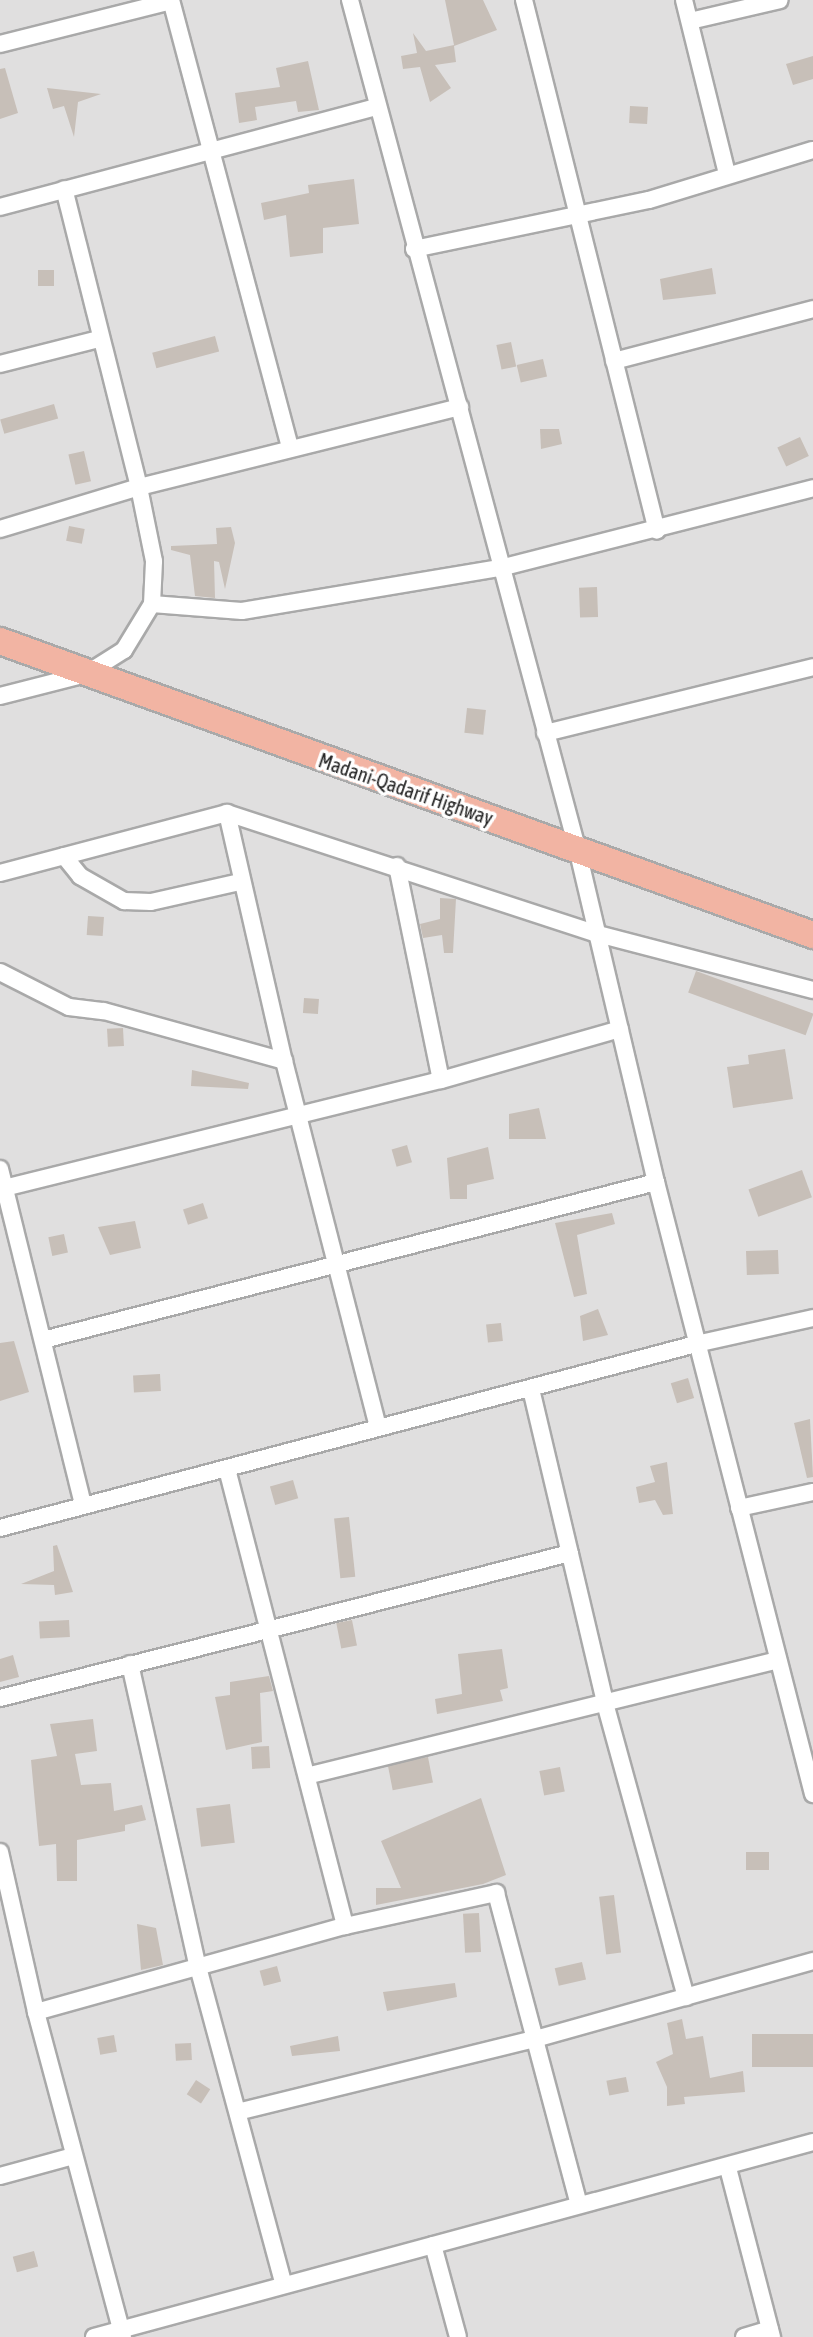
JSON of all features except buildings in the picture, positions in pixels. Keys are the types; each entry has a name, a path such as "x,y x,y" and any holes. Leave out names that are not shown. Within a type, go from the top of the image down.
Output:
{"highway":[{"name":"Madani-Qadarif Highway","path":"0,641 813,935"}],"street":[{"path":"350,0 414,249 504,567 577,848 696,1344 813,1794"},
{"path":"524,0 657,531"},
{"path":"684,0 727,174"},
{"path":"690,21 780,0"},
{"path":"0,44 171,1 214,147 290,447"},
{"path":"0,207 214,147 376,107"},
{"path":"414,249 649,200 813,150"},
{"path":"0,696 86,674 124,650 152,604 154,561 139,487 99,339 64,189"},
{"path":"614,361 813,309"},
{"path":"0,364 99,339"},
{"path":"0,529 139,487 460,407"},
{"path":"152,604 242,611 504,567 812,494"},
{"path":"545,733 813,667"},
{"path":"227,813 240,882 334,1265 378,1427"},
{"path":"0,873 227,813 598,934 813,990"},
{"path":"64,856 80,876 124,901 151,902 240,882"},
{"path":"397,866 441,1080"},
{"path":"0,972 69,1007 104,1011 284,1061"},
{"path":"3,1189 441,1080 620,1029"},
{"path":"0,1169 83,1505"},
{"path":"43,1340 656,1182"},
{"path":"0,1528 696,1344 813,1318"},
{"path":"531,1389 605,1703 686,1997"},
{"path":"227,1469 310,1775 345,1926"},
{"path":"739,1508 813,1492"},
{"path":"0,1698 570,1553"},
{"path":"310,1775 778,1660"},
{"path":"130,1664 198,1967 241,2111 283,2283"},
{"path":"1,1857 36,2012 122,2334"},
{"path":"36,2012 345,1926 496,1893 539,2038 579,2204"},
{"path":"241,2111 539,2038 813,1961"},
{"path":"94,2337 122,2334 283,2283 579,2204 728,2168 813,2142"},
{"path":"0,2176 73,2156"},
{"path":"728,2168 771,2333 744,2337"},
{"path":"433,2245 458,2337"}],"shaded area":[{"path":"0,0 813,0 813,2337 0,2337"}]}
